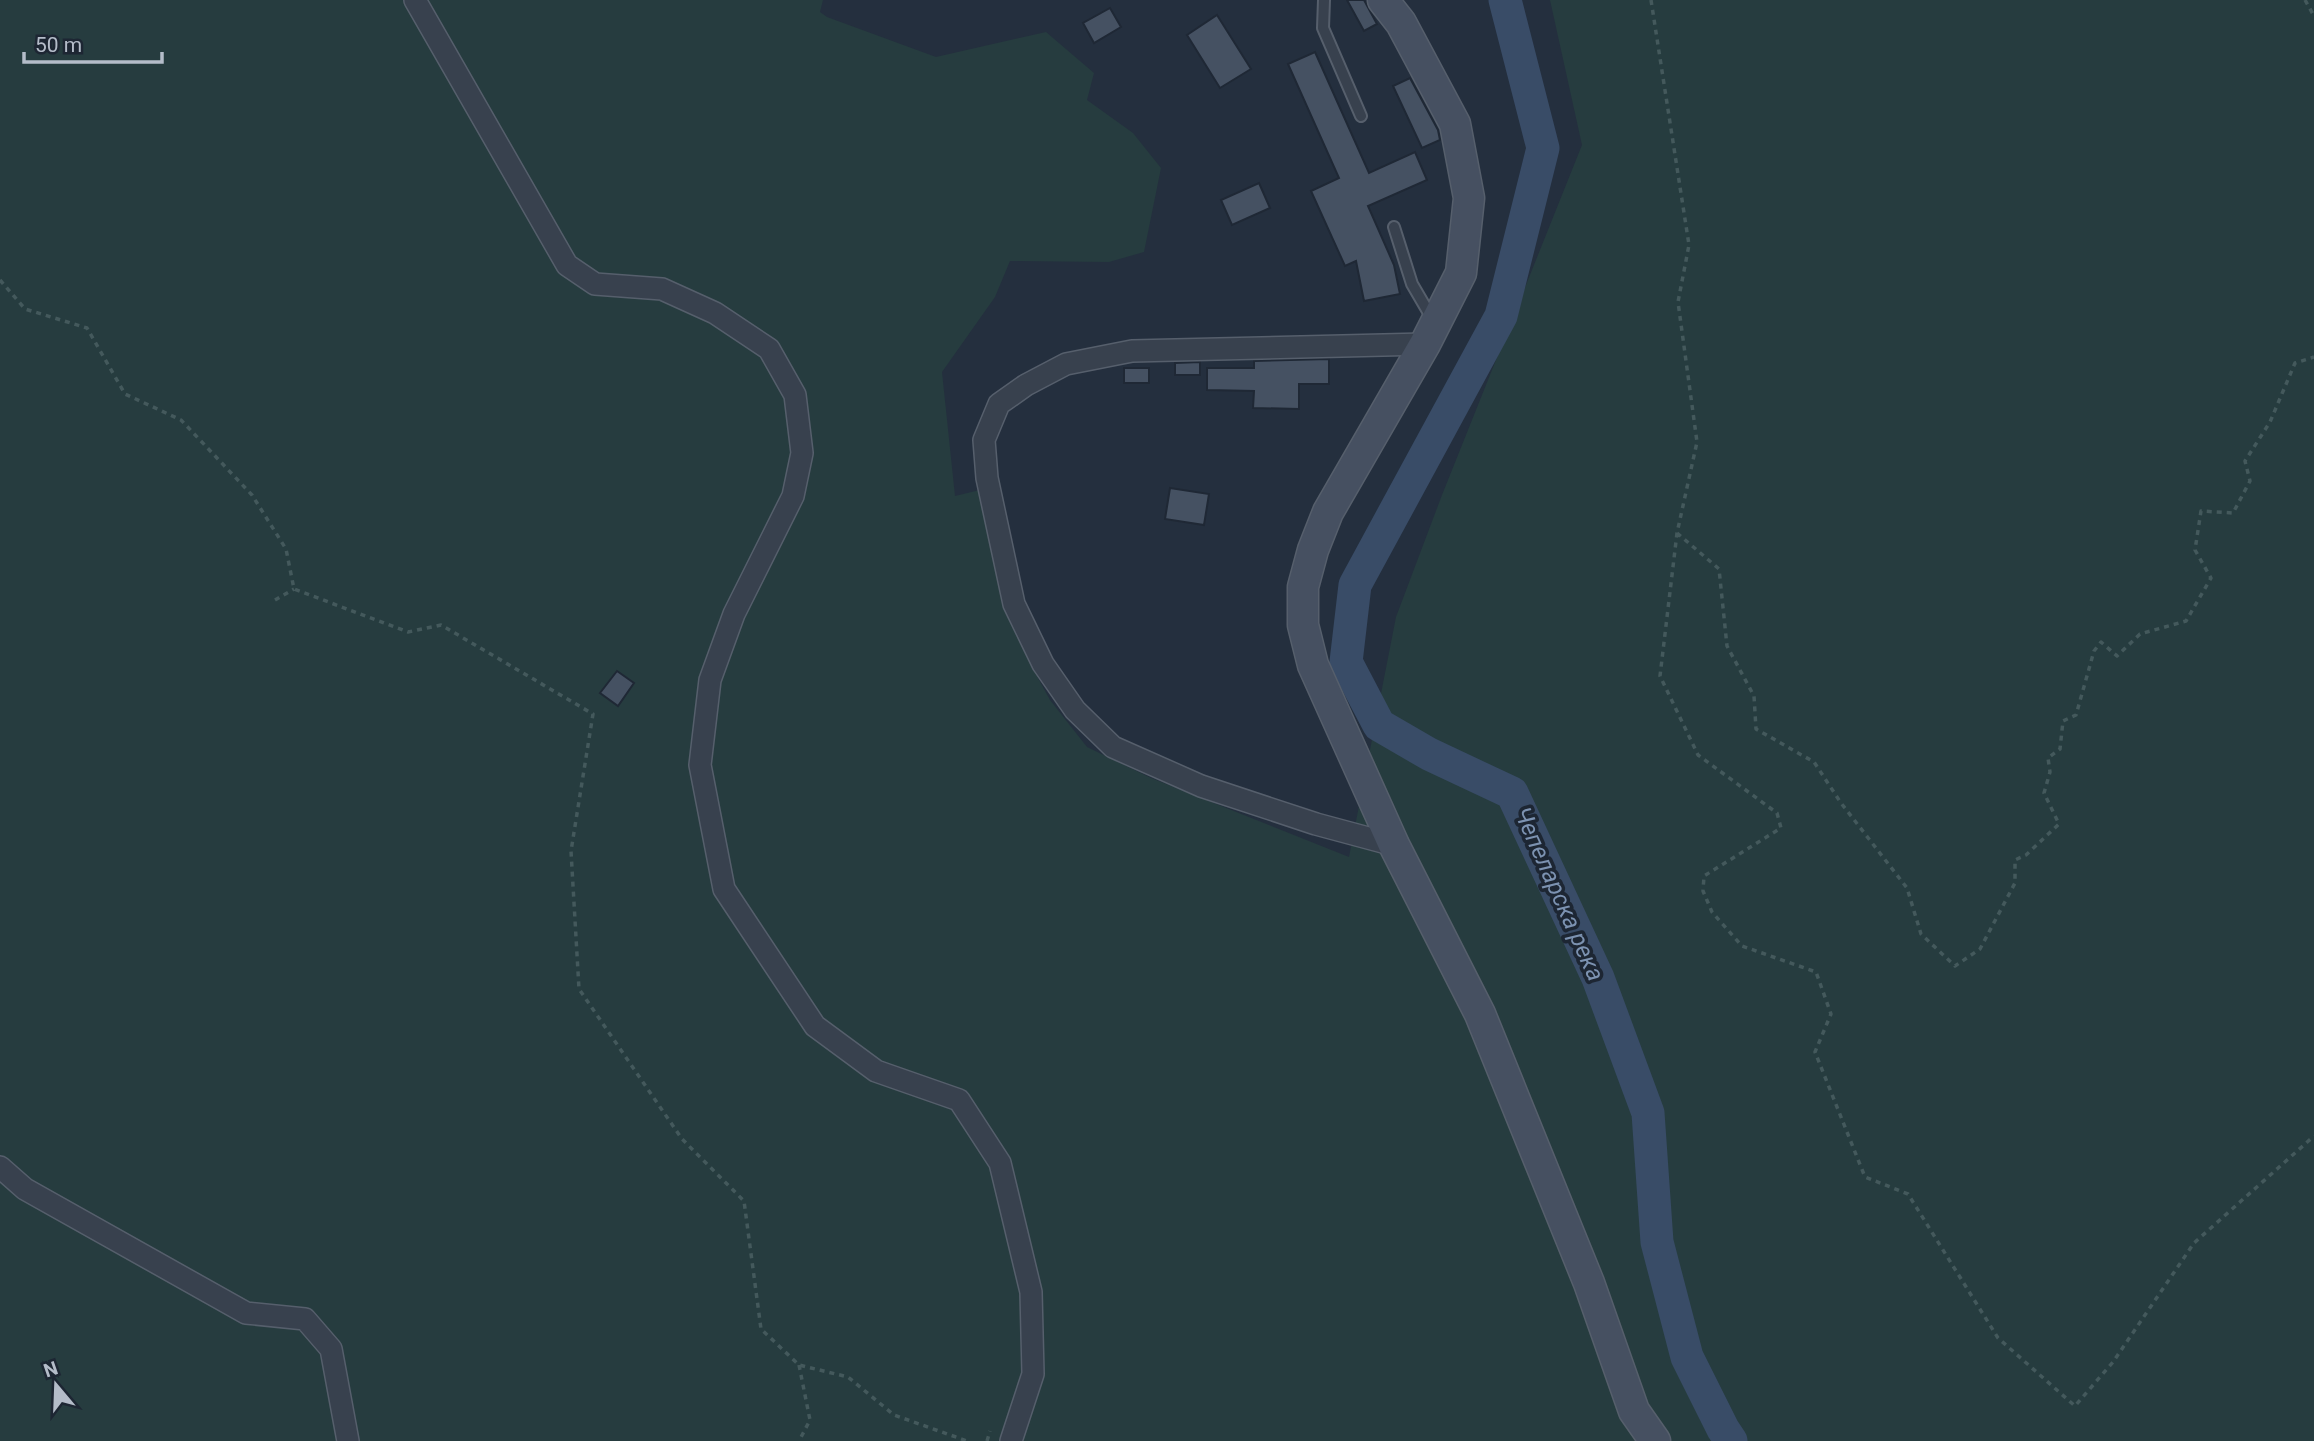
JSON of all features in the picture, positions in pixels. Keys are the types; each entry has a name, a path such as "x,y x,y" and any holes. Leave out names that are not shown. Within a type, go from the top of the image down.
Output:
{"main road":[{"path":"1383,0 1401,23 1455,124 1469,198 1461,273 1430,334 1328,512 1313,550 1303,587 1303,625 1313,665 1394,845 1480,1014 1589,1283 1634,1411 1655,1441"}],"street":[{"path":"415,0 567,264 595,284 662,289 715,313 769,349 795,396 802,453 793,496 734,614 710,680 700,765 724,889 816,1026 876,1071 959,1100 1000,1163 1031,1292 1033,1374 1011,1441"},
{"path":"1394,845 1316,824 1201,786 1113,747 1075,710 1043,664 1014,604 986,478 985,440 999,404 1026,385 1066,364 1132,351 1430,334"},
{"path":"0,1167 25,1189 246,1313 305,1319 331,1349 348,1441"}],"lane":[{"path":"1324,0 1323,28 1361,116"},
{"path":"1394,227 1430,334"}],"path":[{"path":"1651,0 1689,245 1678,303 1697,442 1677,533 1660,676 1698,755 1777,813 1781,828 1704,876 1703,891 1712,912 1742,947 1815,972 1830,1014 1815,1052 1865,1177 1908,1194 1998,1338 2074,1406 2113,1362 2194,1243 2314,1136"},
{"path":"2305,0 2314,16"},
{"path":"0,280 25,309 87,328 125,394 181,420 252,495 286,549 294,589"},
{"path":"1677,533 1720,569 1727,646 1754,696 1756,729 1814,762 1841,803 1907,888 1921,934 1955,966 1980,949 2015,883 2015,860 2026,855 2059,824 2044,793 2050,772 2048,758 2060,749 2063,721 2076,715 2094,651 2101,642 2117,656 2140,634 2186,621 2211,578 2195,550 2201,511 2233,513 2250,481 2245,461 2270,422 2295,363 2314,357"},
{"path":"275,600 294,589"},
{"path":"294,589 408,632 441,625 593,714 571,851 579,989 682,1139 744,1201 761,1329 799,1365 848,1377 894,1415 967,1441"},
{"path":"799,1365 810,1420 799,1441"},
{"path":"987,1441 990,1431"}],"green space":[{"path":"0,0 823,0 820,12 827,17 936,57 1046,32 1094,73 1087,100 1133,133 1161,168 1144,252 1109,262 1010,261 995,297 942,372 955,496 984,489 1009,605 1026,656 1050,700 1087,747 1151,778 1349,857 1396,617 1582,145 1550,0 2314,0 2314,1441 0,1441"}],"building":[{"path":"1347,0 1364,0 1377,24 1364,31"},
{"path":"1110,8 1121,27 1094,43 1083,23"},
{"path":"1217,15 1251,69 1220,88 1187,35"},
{"path":"1315,52 1369,173 1415,152 1427,180 1368,206 1394,265 1400,294 1364,301 1356,261 1345,266 1311,191 1339,178 1288,64"},
{"path":"1410,78 1438,130 1440,140 1422,148 1393,86"},
{"path":"1259,183 1270,208 1232,225 1221,200"},
{"path":"1329,359 1329,384 1299,384 1299,409 1253,408 1254,391 1207,390 1207,368 1254,368 1254,361"},
{"path":"1200,362 1200,375 1175,375 1175,363"},
{"path":"1124,368 1149,368 1149,383 1124,383"},
{"path":"1170,488 1209,494 1204,525 1165,519"},
{"path":"617,671 634,683 618,706 600,693"}],"waterway":[{"name":"Чепеларска река","path":"1505,0 1543,148 1501,316 1355,585 1346,662 1379,725 1429,754 1512,793 1598,978 1648,1113 1657,1242 1687,1357 1731,1441"}]}
